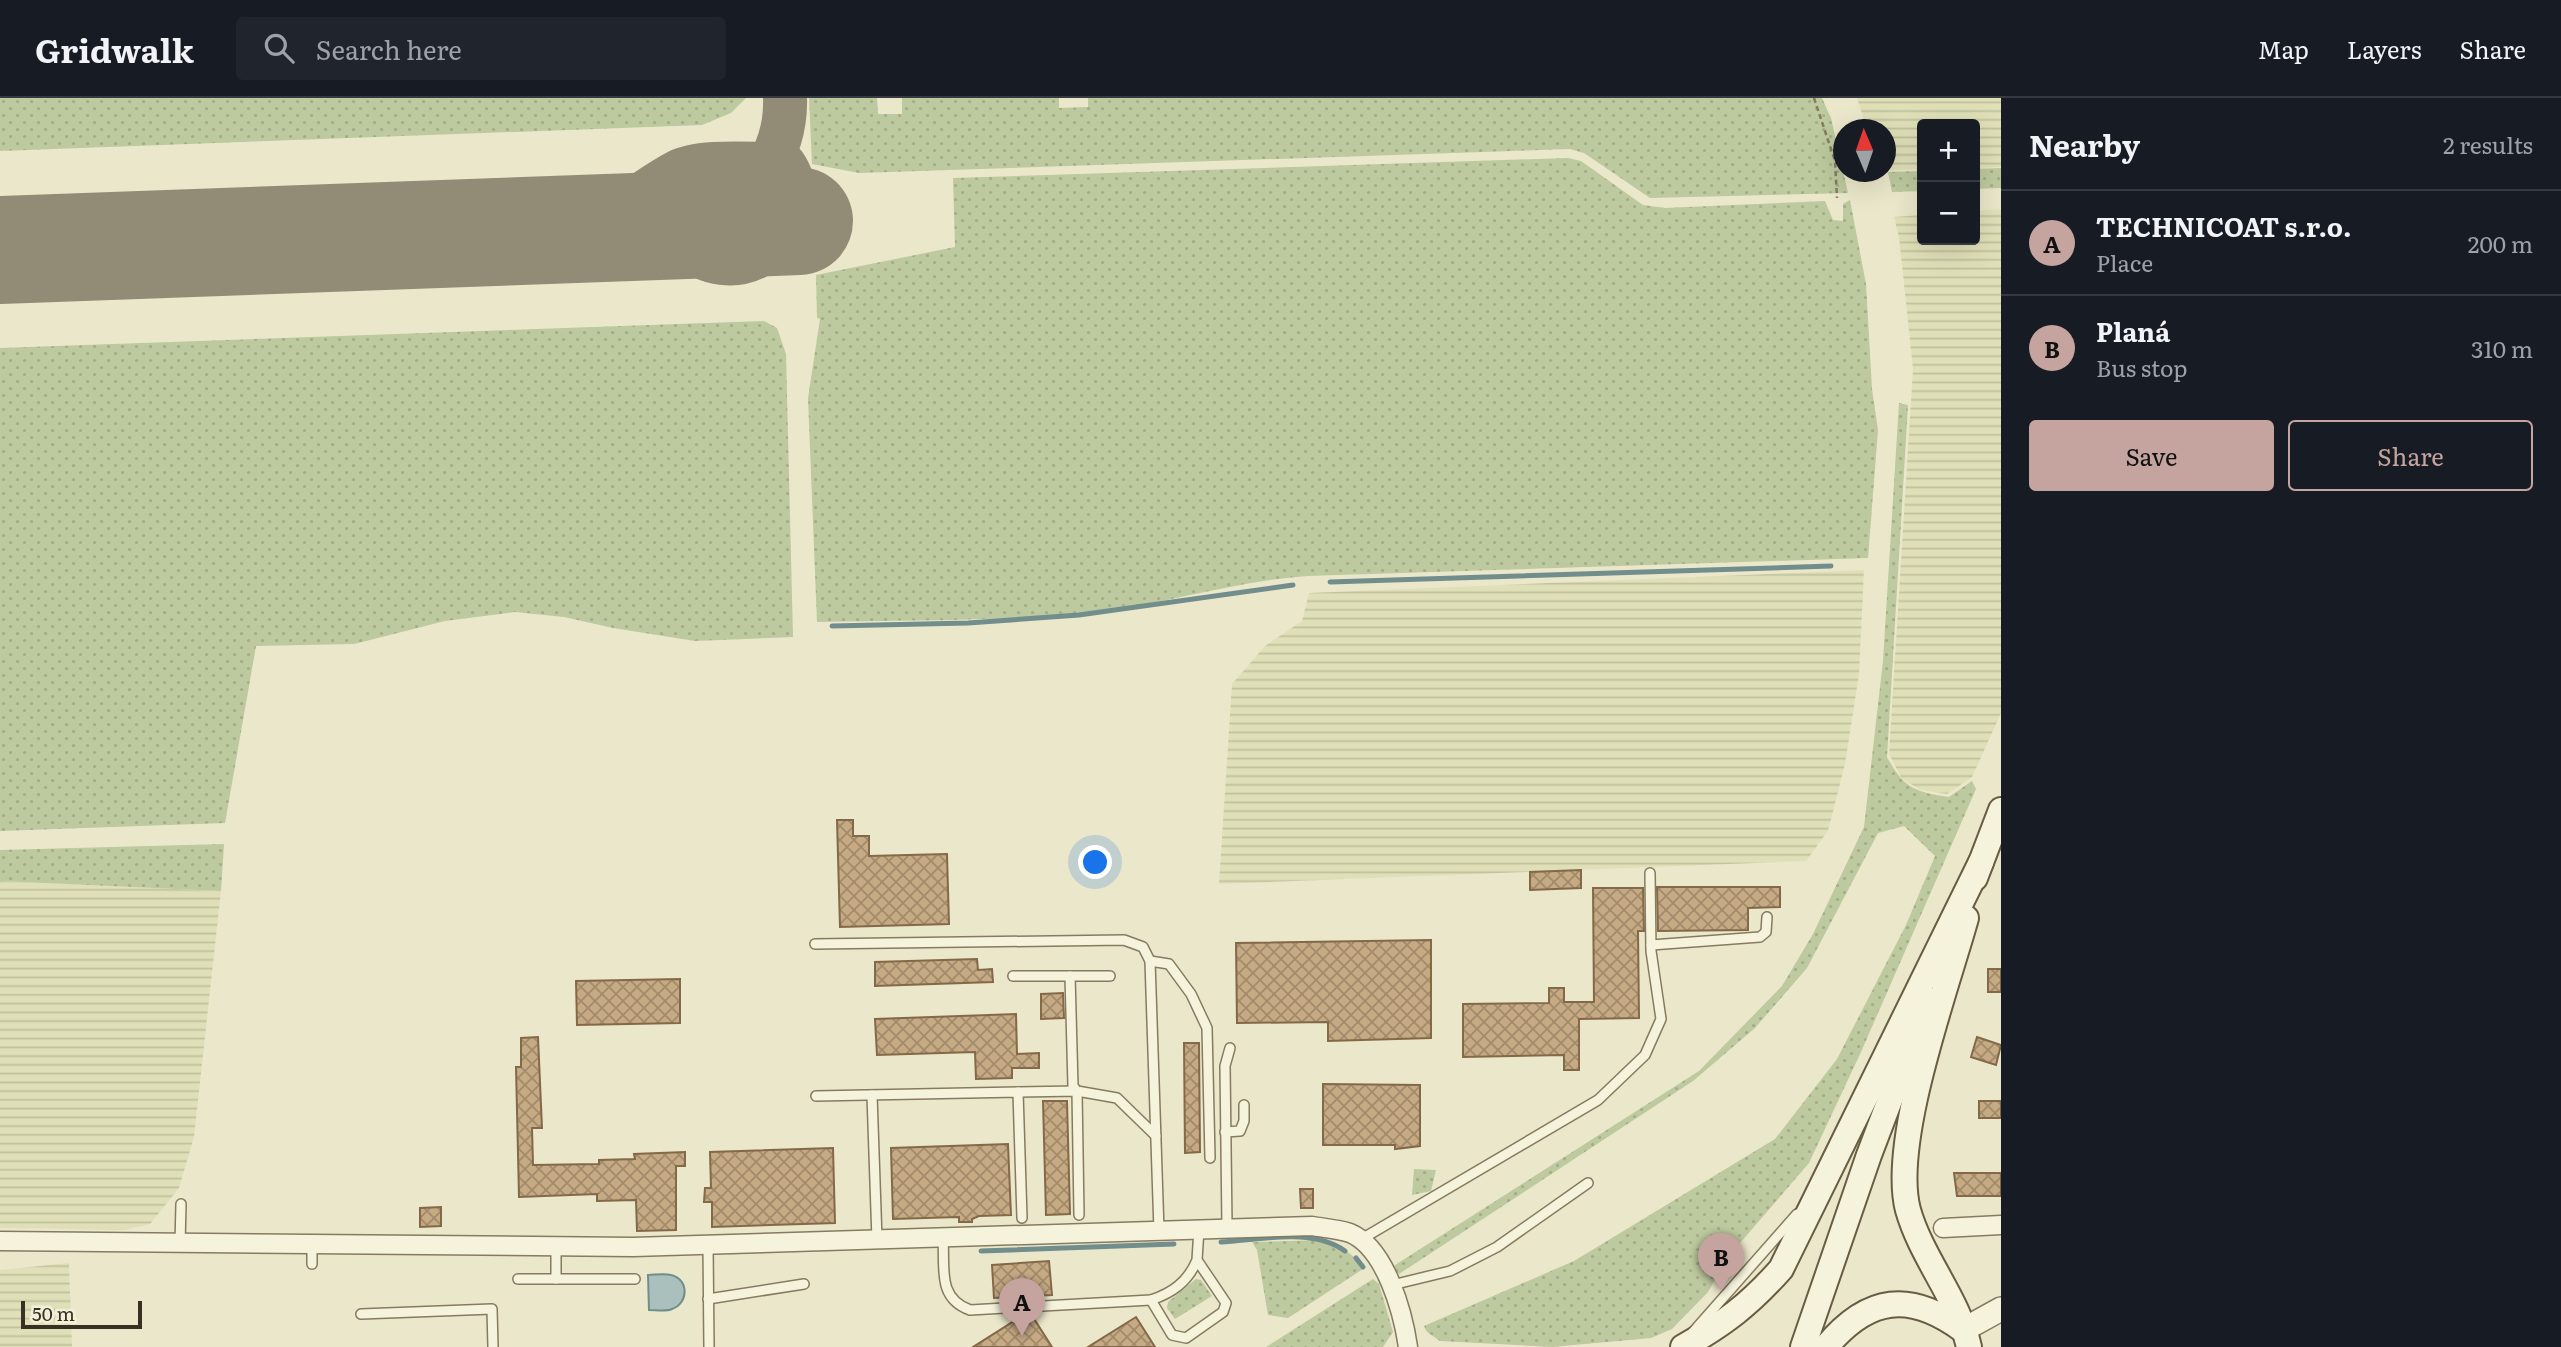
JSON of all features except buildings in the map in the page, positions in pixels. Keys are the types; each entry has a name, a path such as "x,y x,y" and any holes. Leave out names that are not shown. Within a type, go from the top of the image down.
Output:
{"main road":[{"path":"1803,1347 1869,1154 2001,810"},
{"path":"1682,1347 1716,1329 1758,1294 1781,1269 1815,1195 1981,862"},
{"path":"1966,1338 1952,1300 1918,1238 1908,1208 1904,1173 1909,1125 1981,862"},
{"path":"1826,1347 1844,1325 1861,1314 1897,1304 1928,1308 1966,1338"}],"street":[{"path":"1943,1227 2001,1225"},
{"path":"0,1241 180,1245 312,1255 1312,1226 1352,1234 1377,1260 1392,1284 1408,1347"},
{"path":"1966,1338 2001,1309"}],"lane":[{"path":"1360,1240 1598,1100 1645,1055 1661,1019 1651,945 1650,873"},
{"path":"1651,945 1760,937 1766,932 1767,917"},
{"path":"815,944 1124,940 1143,947 1150,961 1159,1230"},
{"path":"1150,961 1169,964 1191,994 1208,1028 1210,1158"},
{"path":"1013,975 1110,976"},
{"path":"1070,976 1073,1086 1077,1091 1079,1215"},
{"path":"1227,1227 1224,1066 1230,1048"},
{"path":"816,1096 1077,1091 1117,1098 1156,1136"},
{"path":"1018,1092 1022,1218"},
{"path":"872,1095 877,1240"},
{"path":"1225,1132 1240,1131 1244,1121 1244,1105"},
{"path":"1209,1109 1225,1109"},
{"path":"1392,1284 1450,1271 1497,1247 1588,1183"},
{"path":"180,1245 181,1204"},
{"path":"943,1237 948,1296 955,1304 970,1310 1151,1300 1178,1287 1189,1276 1196,1260 1199,1228"},
{"path":"708,1245 709,1347"},
{"path":"556,1247 556,1279"},
{"path":"1151,1300 1172,1335 1186,1338 1223,1312 1226,1303 1196,1260"},
{"path":"519,1279 635,1279"},
{"path":"708,1299 804,1284"},
{"path":"361,1314 492,1309 493,1347"}],"path":[{"path":"1814,98 1835,161 1837,198"}],"green space":[{"path":"0,98 746,98 731,113 702,125 0,151"},
{"path":"809,98 877,98 878,114 902,114 902,98 1059,98 1059,108 1088,107 1088,98 1822,98 1833,127 1833,182 1846,182 1848,193 1650,198 1584,153 1570,149 859,173 812,164"},
{"path":"1857,98 2001,98 2001,167 1980,168 1980,119 1917,119 1917,169 1896,170 1896,119 1864,119"},
{"path":"1568,158 1581,161 1643,205 1665,208 1825,201 1833,220 1843,221 1843,204 1850,200 1866,284 1872,389 1878,430 1868,558 1307,576 1256,582 1129,607 1068,615 817,622 808,398 820,319 817,318 816,275 955,247 953,178"},
{"path":"2001,168 2001,188 1980,189 1980,169"},
{"path":"1917,171 1917,191 1892,192 1890,182 1896,182 1896,172"},
{"path":"2001,209 2001,713 1972,777 1947,794 1921,790 1902,779 1889,754 1913,369 1899,237 1894,217 1917,215 1917,245 1980,245 1980,211"},
{"path":"764,321 777,328 786,354 793,637 695,641 564,617 515,612 445,621 354,644 256,646 225,823 0,831 0,348"},
{"path":"1899,403 1908,405 1887,757 1899,776 1918,790 1949,797 1972,781 1976,789 1861,1052 1809,1163 1728,1257 1708,1292 1672,1329 1651,1338 1552,1347 1440,1341 1427,1332 1424,1326 1574,1261 1775,1139 1837,1059 1906,925 1935,856 1904,826 1878,833 1807,968 1755,1028 1693,1081 1399,1274 1392,1267 1699,1071 1782,986 1813,934 1864,827 1883,661"},
{"path":"1864,570 1859,674 1845,764 1828,831 1806,861 1219,884 1232,684 1265,646 1302,621 1309,593"},
{"path":"224,844 221,891 0,881 0,850"},
{"path":"0,881 221,891 194,1137 179,1188 150,1224 124,1230 0,1228"},
{"path":"1414,1169 1436,1170 1431,1191 1412,1195"},
{"path":"1324,1240 1343,1248 1366,1267 1288,1318 1268,1315 1257,1250 1252,1242"},
{"path":"69,1263 72,1347 0,1347 0,1270"},
{"path":"1196,1279 1201,1280 1212,1296 1175,1319 1167,1308 1168,1302"},
{"path":"1373,1279 1379,1284 1393,1332 1383,1347 1266,1347"}],"water":[{"path":"665,1274 677,1277 685,1291 682,1302 670,1310 649,1310 648,1275"}],"waterway":[{"path":"1330,582 1831,566"},
{"path":"832,626 968,623 1079,615 1293,585"},
{"path":"1221,1242 1302,1237 1317,1239 1345,1251"},
{"path":"981,1251 1174,1244"},
{"path":"1356,1258 1363,1267"}],"taxiway":[{"path":"640,224 694,220 733,203 748,190 762,175 780,139 785,98"},
{"path":"492,234 654,231 704,258 722,263 741,263 757,257 772,246 783,232 791,216 794,199 792,181 784,164 700,165 677,172 605,217 578,226"},
{"path":"428,232 521,228"}],"runway":[{"path":"0,250 799,221"}],"place":[{"name":"Planá","path":"1721,1291"},
{"name":"TECHNICOAT s.r.o.","path":"1022,1336"}]}
